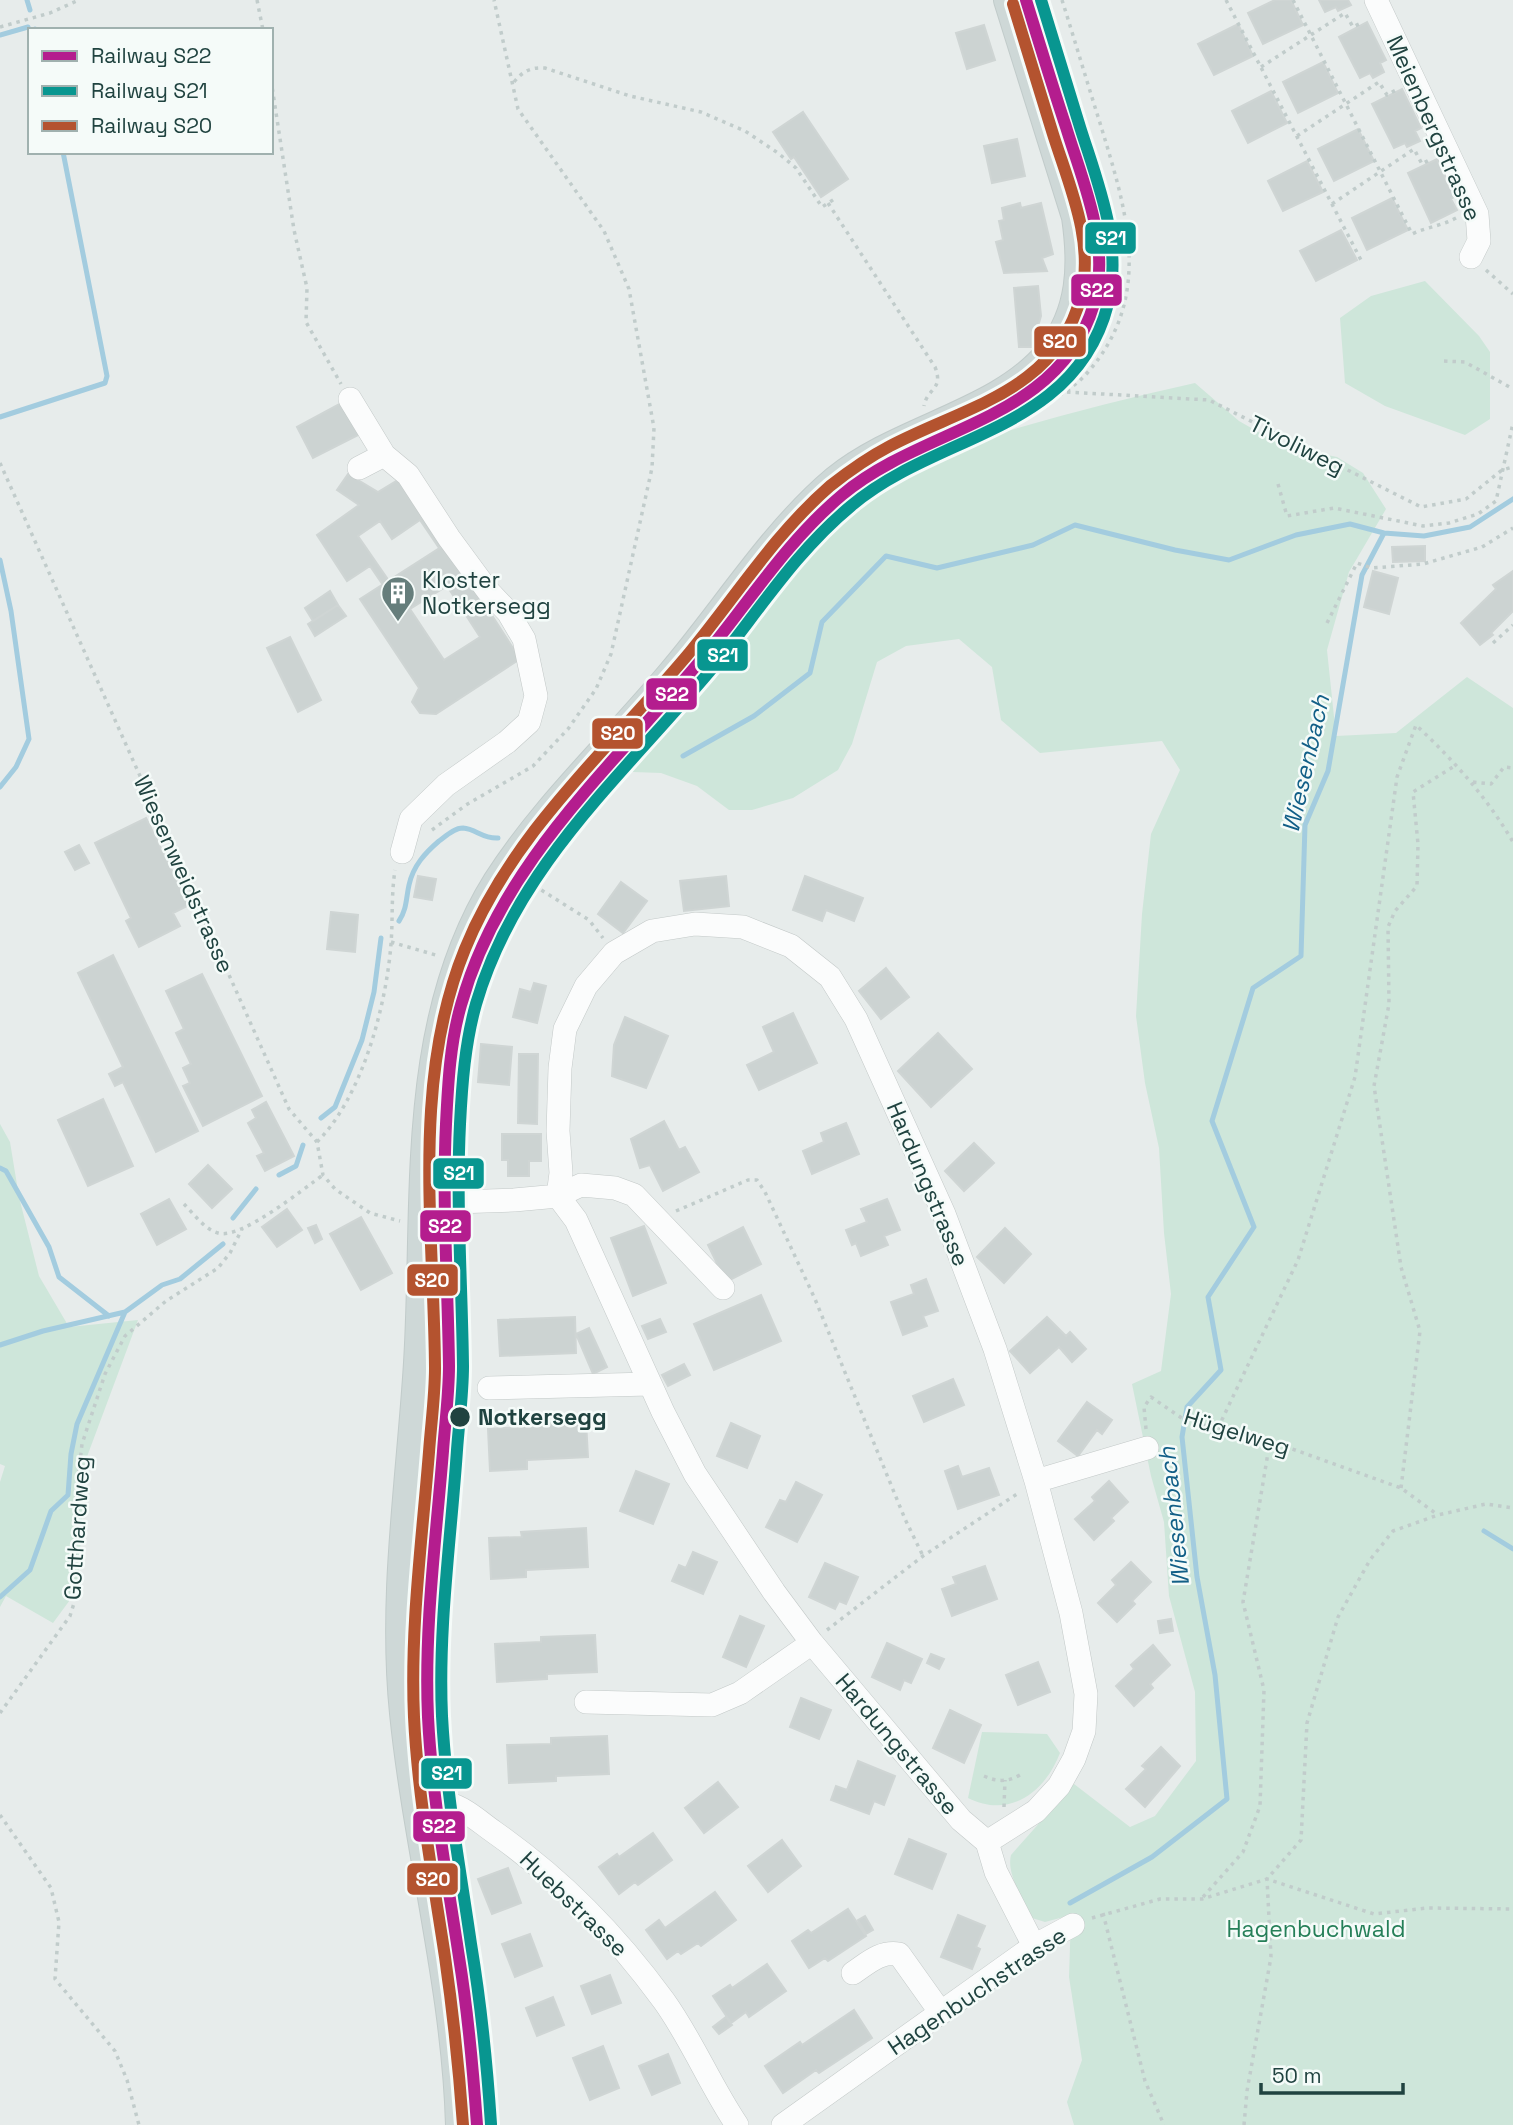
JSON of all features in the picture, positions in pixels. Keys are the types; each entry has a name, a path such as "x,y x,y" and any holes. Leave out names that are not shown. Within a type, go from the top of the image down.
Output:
{"main road":[{"path":"460,2125 453,2020 404,1711 400,1605 418,1366 423,1213 433,1070 444,1010 458,963 480,912 517,854 577,780 672,674 781,537 815,499 852,468 886,447 1017,384 1037,368 1065,329 1076,300 1080,275 1081,252 1076,217 1008,0"}],"street":[{"name":"Meienbergstrasse","path":"1371,10 1477,214 1479,242 1471,257"},
{"path":"350,399 384,455 408,475 488,591 508,612 524,639 536,696 529,722 507,742 446,785 411,820 402,852"},
{"path":"359,468 384,455"},
{"name":"Hardungstrasse","path":"695,924 743,927 791,946 830,977 859,1026 944,1214 995,1349 1030,1485 1071,1613 1086,1694 1084,1731 1074,1759 1059,1786 1036,1811 987,1842 961,1820 817,1638 774,1592 695,1474 650,1384 576,1220 558,1196 561,1173 558,1131 560,1068 565,1029 586,986 614,953 652,931 695,924"},
{"path":"423,1213 558,1196 581,1185 615,1188 635,1195 723,1288"},
{"path":"489,1388 650,1384"},
{"path":"1030,1485 1147,1448"},
{"path":"586,1702 712,1705 740,1693 817,1638"},
{"name":"Huebstrasse","path":"417,1804 446,1803 477,1820 534,1861 614,1936 682,2028 693,2052 737,2125"},
{"path":"987,1842 996,1872 1034,1946"},
{"name":"Hagenbuchstrasse","path":"783,2125 1034,1946 1073,1925"},
{"path":"853,1973 888,1952 899,1954 942,2013"}],"path":[{"path":"0,27 50,13 79,0"},
{"path":"257,0 262,28"},
{"path":"423,1213 388,1219 370,1213 335,1189 323,1175 317,1142 332,1127 349,1098 368,1053 388,974 391,897 396,869 402,852 466,805 533,766 568,729 596,690 611,654 652,468 653,428 629,289 604,231 518,109 494,0"},
{"path":"1227,0 1362,262"},
{"path":"1293,0 1412,234 1426,227 1441,226 1453,220"},
{"path":"1261,67 1345,13 1353,27 1371,10"},
{"path":"513,83 522,72 535,67 545,68 630,96 701,112 745,131 778,153 796,169 822,207 836,198"},
{"path":"1297,136 1380,82 1387,95 1401,88"},
{"path":"273,93 294,229 307,288 306,322 350,399"},
{"path":"1332,204 1414,149 1422,163"},
{"path":"828,203 936,367 939,380 937,387 924,402 924,410"},
{"path":"1471,257 1513,294"},
{"path":"1444,361 1465,362 1513,389"},
{"name":"Tivoliweg","path":"1065,392 1209,400 1421,508 1466,499 1502,470 1513,467"},
{"path":"1278,484 1287,516 1334,508 1423,526 1449,523 1478,514 1496,501 1513,423"},
{"name":"Wiesenweidstrasse","path":"0,463 289,1110 317,1142"},
{"path":"1327,623 1357,563 1372,568 1423,564 1482,547 1513,528"},
{"path":"1493,643 1513,625"},
{"path":"1218,1428 1298,1260 1356,1077 1397,777 1416,725 1457,764 1499,817 1513,842"},
{"path":"1401,1488 1420,1331 1401,1267 1374,1086 1389,1004 1388,927 1395,911 1417,886 1418,844 1413,792 1457,764"},
{"path":"1471,781 1491,784 1504,767 1513,768"},
{"path":"520,891 533,872"},
{"path":"527,881 589,920"},
{"path":"391,942 458,963"},
{"path":"458,1187 453,1181 458,1078 463,1042"},
{"path":"184,1205 209,1230 221,1234 242,1229 264,1217 323,1175"},
{"path":"674,1212 748,1180 757,1180 815,1298 905,1519 923,1556"},
{"path":"455,1791 442,1681 442,1617 458,1404 456,1213"},
{"name":"Gotthardweg","path":"0,1713 45,1654 70,1616 75,1600 76,1496 82,1444 105,1374 125,1336 166,1301 218,1268 230,1253 242,1229"},
{"name":"Hügelweg","path":"1147,1448 1144,1407 1151,1397 1185,1420 1270,1441 1401,1488 1438,1515"},
{"path":"439,1404 458,1404"},
{"path":"1202,1899 1243,1852 1260,1806 1264,1690 1243,1602 1270,1441"},
{"path":"817,1638 923,1556 1030,1485"},
{"path":"1244,2125 1247,2091 1271,1957 1267,1879 1301,1840 1307,1723 1338,1617 1370,1560 1393,1531 1438,1515 1486,1504 1513,1508"},
{"path":"984,1776 1005,1780 1020,1775"},
{"path":"1004,1809 1005,1780"},
{"path":"0,1815 51,1888 59,1922 55,1979 115,2051 127,2080 139,2125"},
{"path":"1267,1879 1374,1914 1427,1908 1513,1909"},
{"name":"Hagenbuchstrasse","path":"1073,1925 1103,1913 1160,1899 1202,1899 1267,1879"},
{"path":"1103,1913 1145,2081 1164,2125"}],"green space":[{"path":"1425,281 1479,336 1490,352 1490,419 1465,435 1385,406 1345,383 1340,318 1371,296"},
{"name":"Hagenbuchwald","path":"1195,383 1239,421 1283,446 1337,457 1363,473 1386,509 1349,572 1327,650 1336,736 1396,733 1467,677 1513,708 1513,2125 1074,2125 1067,2102 1082,2060 1069,1977 1071,1915 1045,1922 1032,1918 1013,1879 1011,1855 1074,1784 1130,1827 1155,1816 1196,1761 1195,1692 1169,1596 1164,1522 1151,1476 1132,1384 1161,1371 1171,1294 1159,1148 1145,1083 1136,1016 1142,914 1151,834 1180,770 1162,741 1040,753 1001,720 992,667 959,639 906,646 877,662 852,744 838,770 793,798 752,810 729,810 697,786 661,773 633,772 627,761 821,525 875,480 924,458 980,439 1094,407"},
{"path":"0,1124 10,1142 19,1197 39,1276 69,1327 138,1320 85,1462 78,1589 53,1623 6,1596 0,1607 0,1482 5,1466 0,1464"},
{"path":"982,1732 1047,1734 1060,1753 1045,1779 1024,1798 1012,1803 983,1804 968,1798"}],"building":[{"path":"1275,0 1291,0 1303,25 1263,44 1248,13"},
{"path":"1319,0 1348,0 1351,5 1338,11 1336,7 1325,12"},
{"path":"1367,22 1386,60 1380,63 1384,72 1373,78 1370,73 1360,78 1339,37"},
{"path":"1238,24 1253,56 1214,75 1198,44"},
{"path":"984,25 995,60 967,69 956,33"},
{"path":"1323,62 1338,93 1298,113 1283,82"},
{"path":"1402,89 1421,128 1415,131 1420,141 1407,147 1405,143 1394,148 1372,104"},
{"path":"1271,91 1287,123 1248,143 1232,111"},
{"path":"803,112 848,179 821,197 773,132"},
{"path":"1358,129 1374,161 1334,181 1318,149"},
{"path":"1017,139 1025,176 992,183 984,146"},
{"path":"1437,159 1457,210 1431,223 1408,173"},
{"path":"1307,161 1323,192 1283,211 1268,181"},
{"path":"1392,198 1408,230 1367,250 1352,218"},
{"path":"1020,203 1021,208 1041,203 1053,254 1042,258 1047,271 1004,273 996,242 1003,240 999,221 1004,220 1002,208"},
{"path":"1341,230 1357,260 1316,281 1300,251"},
{"path":"1038,286 1041,316 1032,347 1019,347 1014,288"},
{"path":"343,402 360,434 313,458 297,427"},
{"path":"348,474 378,492 401,478 446,544 439,548 420,520 392,539 380,521 358,536 389,581 383,585 370,566 347,581 317,535 359,505 337,490"},
{"name":"Kloster Notkersegg","path":"446,544 520,659 436,714 420,713 412,702 419,688 360,599","holes":["447,586 480,637 444,660 410,609"]},
{"path":"1425,546 1425,561 1393,562 1392,547"},
{"path":"1373,571 1398,578 1389,614 1364,607"},
{"path":"1513,571 1513,611 1491,633 1493,635 1480,645 1461,623 1496,589 1493,585"},
{"path":"330,591 338,605 313,621 305,608"},
{"path":"338,605 346,616 315,636 308,624"},
{"path":"290,637 321,700 298,712 267,648"},
{"path":"146,818 189,905 173,913 180,926 139,947 126,921 131,918 95,843"},
{"path":"79,845 89,863 75,870 65,852"},
{"path":"418,876 436,879 432,900 414,897"},
{"path":"726,876 729,906 684,911 680,881"},
{"path":"805,876 863,898 854,921 826,910 822,921 793,910"},
{"path":"621,882 647,901 623,933 598,914"},
{"path":"331,912 358,915 355,952 327,949"},
{"path":"113,955 198,1131 156,1152 123,1082 115,1086 109,1074 123,1067 78,973"},
{"path":"886,968 909,997 881,1019 859,991"},
{"path":"202,974 262,1096 203,1126 183,1086 190,1083 183,1068 191,1064 176,1033 184,1029 166,991"},
{"path":"534,983 546,986 537,1023 513,1017 520,989 531,992"},
{"path":"793,1013 817,1063 759,1090 747,1065 774,1052 763,1027"},
{"path":"625,1017 668,1036 646,1088 612,1076 614,1045"},
{"path":"938,1033 972,1069 931,1107 898,1071"},
{"path":"481,1044 512,1047 509,1085 478,1082"},
{"path":"519,1054 538,1054 537,1124 518,1123"},
{"path":"103,1099 133,1166 88,1186 58,1120"},
{"path":"266,1102 294,1156 265,1171 257,1156 264,1153 248,1123 256,1118 252,1110"},
{"path":"664,1121 679,1150 685,1147 699,1172 663,1191 650,1165 640,1168 631,1139"},
{"path":"846,1123 859,1154 812,1174 803,1151 824,1142 821,1133"},
{"path":"502,1134 541,1134 541,1161 529,1161 529,1176 508,1176 508,1160 502,1160"},
{"path":"974,1143 994,1163 964,1191 945,1171"},
{"path":"208,1165 232,1189 212,1208 189,1184"},
{"path":"169,1199 186,1229 157,1245 141,1214"},
{"path":"887,1199 900,1230 884,1236 888,1245 861,1256 856,1243 852,1245 846,1230 867,1222 861,1209"},
{"path":"287,1209 302,1230 277,1247 262,1227"},
{"path":"361,1217 392,1273 361,1290 330,1234"},
{"path":"316,1225 322,1239 315,1243 308,1228"},
{"path":"644,1226 666,1283 633,1296 611,1238"},
{"path":"743,1227 761,1264 726,1282 708,1245"},
{"path":"1005,1228 1031,1254 1004,1283 977,1257"},
{"path":"926,1279 938,1311 923,1316 927,1326 903,1335 891,1302 914,1294 911,1285"},
{"path":"761,1295 781,1341 714,1370 694,1324"},
{"path":"575,1317 576,1353 500,1356 498,1320"},
{"path":"1047,1317 1066,1336 1070,1332 1086,1349 1072,1362 1059,1347 1030,1373 1010,1351"},
{"path":"660,1319 666,1332 648,1339 642,1326"},
{"path":"589,1328 607,1367 593,1374 576,1334"},
{"path":"684,1364 690,1375 668,1386 662,1375"},
{"path":"953,1379 964,1405 924,1422 913,1396"},
{"path":"1087,1402 1112,1420 1102,1434 1097,1430 1078,1456 1058,1441"},
{"path":"586,1421 588,1457 527,1460 527,1469 490,1471 488,1429 522,1427 522,1424"},
{"path":"731,1423 760,1436 747,1468 717,1456"},
{"path":"958,1466 962,1477 989,1468 999,1495 958,1509 945,1471"},
{"path":"636,1471 669,1484 653,1524 620,1511"},
{"path":"1109,1481 1128,1502 1111,1518 1114,1521 1094,1540 1075,1519 1095,1501 1092,1497"},
{"path":"796,1482 822,1495 797,1542 766,1527 780,1500 786,1502"},
{"path":"586,1528 588,1567 526,1570 526,1577 491,1579 489,1538 522,1537 521,1532"},
{"path":"693,1552 717,1562 703,1594 672,1581 679,1565 686,1568"},
{"path":"1131,1562 1151,1582 1132,1601 1135,1604 1117,1622 1098,1603 1116,1585 1112,1580"},
{"path":"825,1563 858,1577 846,1604 839,1601 835,1609 809,1597"},
{"path":"985,1566 997,1599 952,1616 942,1589 956,1584 953,1577"},
{"path":"740,1616 764,1626 746,1667 723,1657"},
{"path":"1171,1619 1173,1631 1160,1633 1158,1621"},
{"path":"595,1635 597,1672 547,1674 547,1679 497,1682 495,1644 541,1642 541,1637"},
{"path":"887,1643 922,1659 911,1683 904,1680 900,1690 872,1677"},
{"path":"1153,1645 1170,1665 1150,1684 1153,1688 1134,1706 1116,1686 1134,1669 1131,1665"},
{"path":"931,1654 944,1659 939,1669 927,1663"},
{"path":"1038,1662 1050,1692 1018,1705 1006,1675"},
{"path":"801,1698 831,1710 819,1739 790,1727"},
{"path":"950,1710 981,1725 964,1763 933,1748"},
{"path":"607,1736 609,1774 556,1776 556,1781 509,1783 507,1745 551,1744 551,1738"},
{"path":"1161,1747 1180,1766 1145,1807 1126,1789 1146,1769 1142,1766"},
{"path":"858,1761 895,1776 884,1805 874,1801 869,1814 831,1800 836,1786 847,1790"},
{"path":"718,1782 738,1807 704,1833 685,1808"},
{"path":"653,1833 672,1860 638,1885 635,1882 619,1894 599,1867 617,1854 619,1857"},
{"path":"909,1839 946,1854 932,1889 895,1874"},
{"path":"782,1840 801,1866 768,1892 748,1866"},
{"path":"508,1868 521,1903 492,1914 478,1879"},
{"path":"715,1892 736,1920 701,1946 698,1943 667,1959 646,1930 659,1920 665,1928"},
{"path":"848,1909 866,1936 828,1961 825,1958 809,1968 792,1941 808,1930 811,1933"},
{"path":"958,1915 985,1926 976,1947 980,1949 972,1969 941,1957"},
{"path":"865,1916 873,1930 866,1934 858,1920"},
{"path":"530,1934 542,1966 515,1977 502,1944"},
{"path":"767,1964 786,1991 749,2017 746,2012 731,2023 713,1996 730,1985 732,1988"},
{"path":"610,1975 621,2003 592,2014 581,1986"},
{"path":"553,1997 564,2025 537,2036 526,2008"},
{"path":"854,2010 872,2038 819,2073 816,2070 783,2093 765,2066"},
{"path":"726,2017 732,2025 719,2034 713,2027"},
{"path":"603,2046 619,2088 590,2100 573,2058"},
{"path":"668,2054 680,2083 652,2095 639,2066"}],"waterway":[{"path":"27,0 30,10"},
{"path":"0,35 28,27"},
{"path":"0,417 105,383 107,376 63,154"},
{"name":"Wiesenbach","path":"683,756 754,716 810,673 822,622 886,556 937,568 1033,545 1075,525 1175,550 1229,560 1296,535 1350,524 1384,533 1424,536 1470,527 1513,499"},
{"name":"Wiesenbach","path":"1070,1903 1152,1857 1227,1799 1215,1675 1197,1577 1182,1437 1187,1407 1221,1370 1208,1297 1254,1227 1212,1121 1253,988 1301,956 1305,825 1328,771 1362,575 1384,533"},
{"path":"0,560 11,611 29,739 16,767 0,787"},
{"path":"399,921 405,908 413,872 424,855 439,841 460,828 498,838"},
{"path":"321,1118 335,1107 362,1040 374,992 381,938"},
{"path":"279,1175 296,1166 303,1145"},
{"path":"0,1168 6,1171 49,1247 59,1277 109,1316"},
{"path":"233,1218 256,1189"},
{"path":"0,1597 30,1570 51,1511 68,1495 71,1454 77,1424 125,1312 162,1285 180,1279 223,1244"},
{"path":"0,1345 43,1331 125,1312"},
{"path":"1484,1531 1513,1549"}],"railway":[{"path":"431,1767 417,1640 417,1595 431,1408 443,1300 446,1226"}],"rail line":[{"name":"S22","path":"477,2125 465,1999 433,1777 427,1684 431,1584 449,1377 445,1154 449,1079 457,1019 479,954 502,907 530,863 595,780 701,660 803,533 842,495 875,472 1021,398 1052,374 1077,343 1094,304 1099,259 1097,236 1087,192 1026,0"},
{"name":"S21","path":"491,2124 481,2011 447,1773 441,1683 446,1583 462,1398 459,1154 463,1079 472,1019 494,955 517,909 544,866 607,787 710,671 812,543 851,506 886,481 1000,426 1035,405 1066,380 1091,347 1108,304 1112,282 1110,237 1101,192 1041,0"},
{"name":"S20","path":"463,2125 451,1999 419,1777 413,1684 417,1584 435,1378 429,1156 437,1051 448,999 465,949 485,907 536,829 690,652 791,524 830,486 867,460 890,446 1005,392 1030,375 1052,354 1069,328 1081,296 1084,275 1082,233 1072,191 1013,4"}],"place":[{"name":"Kloster Notkersegg","path":"398,623"},
{"name":"Notkersegg","path":"460,1417"}]}
